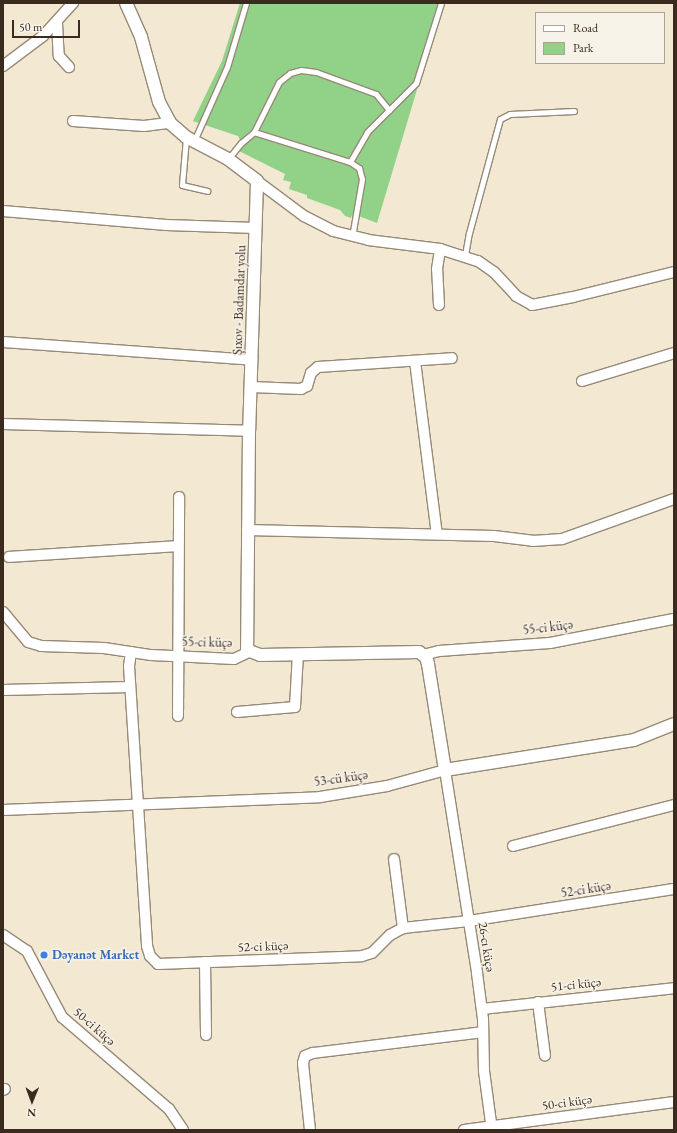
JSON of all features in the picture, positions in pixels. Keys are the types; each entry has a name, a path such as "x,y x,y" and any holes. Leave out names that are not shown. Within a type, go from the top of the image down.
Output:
{"street":[{"path":"3,66 57,22 72,3"},
{"path":"126,3 141,37 159,102 170,123 190,139 228,159 316,224 352,237 440,249 465,255 486,266 516,296 532,305 573,298 674,272"},
{"path":"57,22 59,56 69,67"},
{"path":"73,121 144,126 170,123"},
{"name":"Şıxov - Badamdar yolu","path":"249,652 245,645 249,431 257,181"},
{"path":"3,211 166,225 256,228"},
{"path":"439,305 437,269 440,249"},
{"path":"3,342 252,360"},
{"path":"582,381 674,353"},
{"path":"251,387 301,389 307,386 311,373 318,368 452,358"},
{"path":"415,361 437,534"},
{"path":"3,424 249,431"},
{"path":"178,716 179,497"},
{"path":"247,530 494,536 533,541 562,539 674,499"},
{"path":"9,557 178,546"},
{"name":"55-ci küçə","path":"3,612 28,642 34,644 234,659 249,652 260,655 412,651 424,655 439,651 550,643 674,619"},
{"name":"52-ci küçə","path":"131,652 130,687 150,956 158,964 362,956 372,953 390,935 403,928 468,921 674,889"},
{"path":"237,712 295,707 298,654"},
{"path":"424,655 428,664 445,770"},
{"path":"3,690 130,687"},
{"name":"53-cü küçə","path":"3,810 138,806 341,795 387,786 445,770 634,740 674,724"},
{"name":"26-cı küçə","path":"445,770 482,1009 484,1071 492,1128"},
{"path":"513,846 674,805"},
{"path":"394,859 403,928"},
{"name":"50-ci küçə","path":"3,935 27,951 62,1017 169,1109 183,1130"},
{"path":"205,962 206,1035"},
{"name":"51-ci küçə","path":"482,1009 674,988"},
{"path":"538,1002 545,1056"},
{"path":"310,1130 303,1063 306,1056 313,1053 483,1032"},
{"name":"50-ci küçə","path":"464,1130 492,1128 674,1102"}],"lane":[{"path":"207,191 182,185 190,139 227,67 246,3"},
{"path":"350,162 367,132 416,83 441,3"},
{"path":"228,159 241,143 254,132 279,82 290,73 301,70 316,72 376,94 389,110"},
{"path":"465,255 469,233 500,119 510,114 574,111"},
{"path":"254,132 350,162 359,168 362,179 352,237"}],"green space":[{"path":"240,3 443,3 377,223 356,215 352,215 351,218 345,216 340,210 307,198 307,195 289,189 291,182 283,180 285,174 239,151 243,146 238,136 193,121 222,61"}],"place":[{"name":"Dəyanət Market","path":"44,955"}]}
